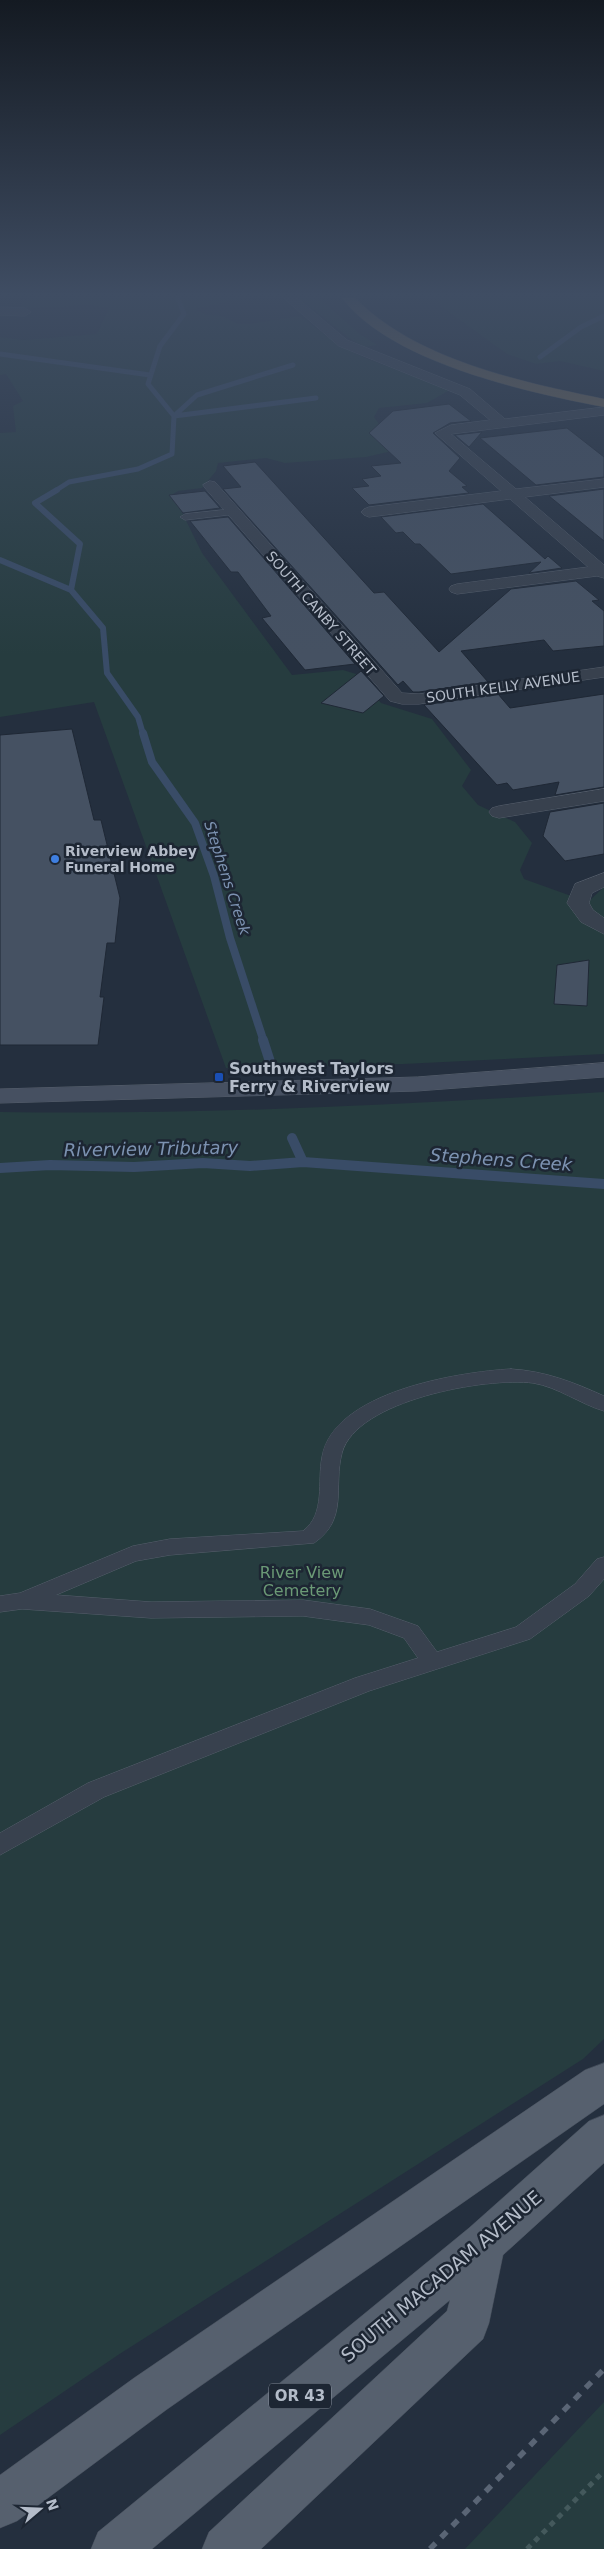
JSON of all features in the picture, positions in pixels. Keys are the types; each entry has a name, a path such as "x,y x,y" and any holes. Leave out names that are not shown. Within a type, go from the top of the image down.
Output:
{"main road":[{"path":"0,1096 398,1085 604,1070"},
{"path":"0,2504 150,2394 598,2084 604,2083"},
{"name":"SOUTH MACADAM AVENUE","path":"115,2549 484,2243 604,2135"},
{"path":"226,2549 467,2322 484,2243"}],"street":[{"path":"495,417 502,423"},
{"path":"555,417 443,431 444,435 511,495 603,571"},
{"path":"369,512 604,483"},
{"name":"SOUTH CANBY STREET","path":"210,485 390,693 402,700"},
{"path":"457,589 603,571"},
{"name":"SOUTH KELLY AVENUE","path":"402,700 418,700 604,672"},
{"path":"499,812 604,795"},
{"path":"604,879 583,889 578,903 589,919 604,927"}],"lane":[{"path":"185,518 238,517"},
{"path":"22,1601 133,1554 170,1547 307,1538 316,1534 326,1516 334,1446 342,1435 366,1414 406,1395 463,1380 510,1375 531,1376 554,1382 604,1404"},
{"path":"0,1845 96,1790 363,1684 523,1633 582,1590 604,1565"},
{"path":"0,1604 22,1601 151,1610 302,1608 370,1617 411,1632 433,1662"}],"path":[{"path":"527,2549 604,2471"}],"green space":[{"path":"14,417 374,417 379,424 395,427 392,451 366,457 285,463 266,458 218,463 216,471 202,488 178,491 173,494 202,553 292,675 343,670 356,674 381,703 432,719 471,770 462,786 478,805 515,822 532,843 520,870 524,879 588,902 604,887 604,1054 403,1064 226,1068 94,702 0,717 0,433 16,432"},
{"name":"River View Cemetery","path":"604,1092 604,2039 583,2059 118,2355 0,2435 0,1112 76,1113 302,1108"},
{"path":"604,2402 604,2549 465,2549"}],"building":[{"path":"387,417 466,417 471,421 450,423 433,433 460,458 449,471 467,486 462,487 469,493 369,505 352,488 369,486 362,479 381,476 371,466 401,463 369,433"},
{"path":"567,428 604,457 604,477 536,485 480,438"},
{"path":"482,432 469,447 455,435"},
{"path":"255,462 374,593 384,592 439,652 511,589 576,581 599,600 592,601 604,611 604,646 553,651 544,640 461,651 488,682 419,692 413,692 403,681 398,685 223,489 241,487 223,466"},
{"path":"604,489 604,541 549,496"},
{"path":"205,491 220,508 183,513 169,495"},
{"path":"483,504 545,559 548,556 562,568 529,573 541,562 451,574 420,544 415,544 403,532 396,533 381,517"},
{"path":"228,517 355,664 305,670 262,618 271,616 238,572 231,572 190,521"},
{"path":"361,671 384,696 363,713 321,703"},
{"path":"498,694 510,708 604,694 604,787 555,795 559,782 513,790 507,783 497,785 424,705"},
{"name":"Riverview Abbey Funeral Home","path":"72,729 94,820 101,820 120,898 115,943 107,943 100,997 104,997 98,1045 0,1045 0,735"},
{"path":"604,803 604,854 565,861 543,836 550,812"},
{"path":"589,960 587,1006 554,1004 557,965"}],"waterway":[{"name":"Stephens Creek","path":"55,491 69,482 138,469 172,454 174,417"},
{"name":"Stephens Creek","path":"57,490 35,503 80,544 71,590"},
{"path":"0,560 71,590"},
{"name":"Stephens Creek","path":"71,590 103,628 107,673 138,717 143,734"},
{"name":"Stephens Creek","path":"143,733 152,762 195,823 214,876 230,938 264,1042"},
{"name":"Stephens Creek","path":"263,1040 272,1068"},
{"name":"Stephens Creek","path":"292,1138 303,1162"},
{"name":"Riverview Tributary","path":"0,1168 50,1165 134,1167 203,1163 250,1166 303,1162"},
{"name":"Stephens Creek","path":"303,1162 604,1184"}],"railway":[{"path":"430,2549 604,2369"}],"place":[{"name":"Riverview Abbey Funeral Home","path":"55,859"},
{"name":"Southwest Taylors Ferry & Riverview","path":"219,1077"}]}
